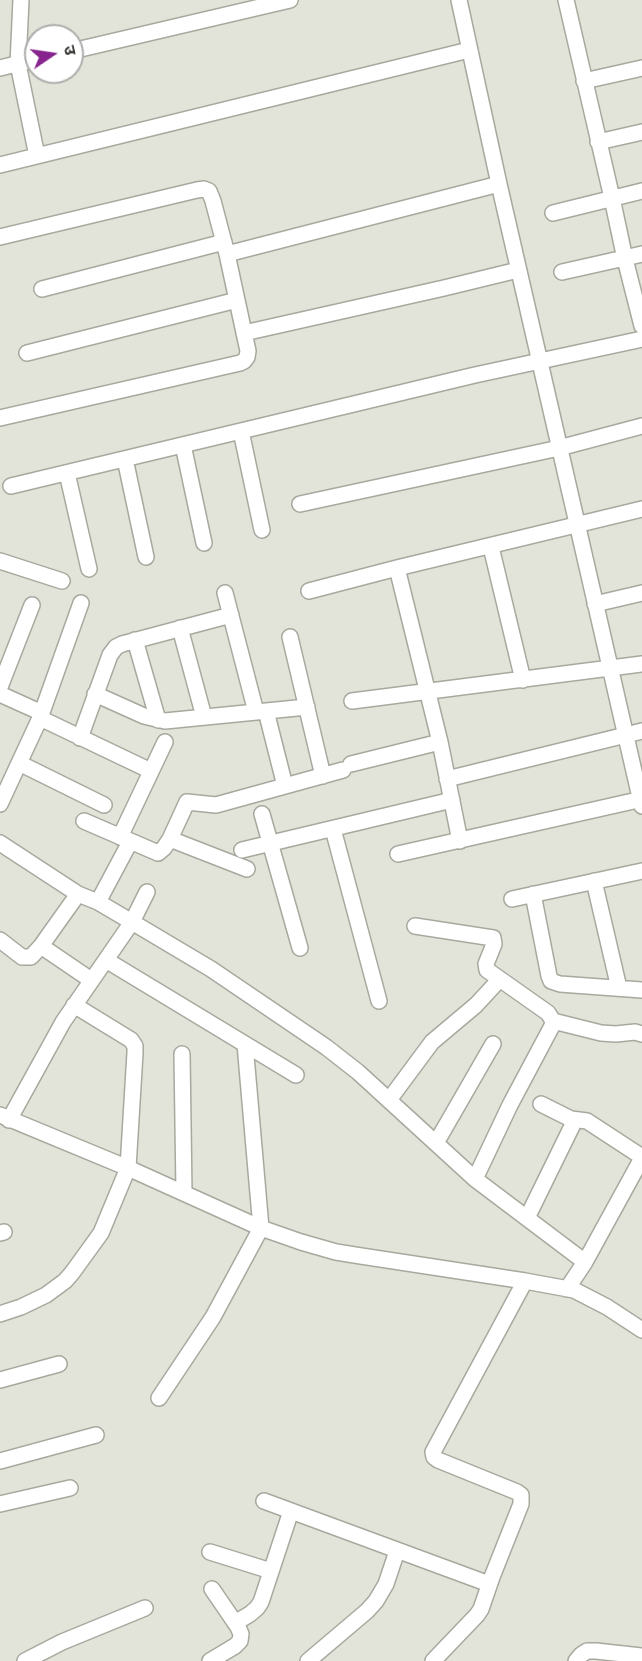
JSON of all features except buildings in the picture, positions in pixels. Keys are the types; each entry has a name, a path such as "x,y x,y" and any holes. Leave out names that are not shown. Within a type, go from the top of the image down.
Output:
{"street":[{"path":"21,0 18,63 37,156"},
{"path":"84,48 290,0"},
{"path":"398,854 642,802 518,270 459,0"},
{"path":"566,0 642,326"},
{"path":"0,165 469,50"},
{"path":"0,68 24,62"},
{"path":"584,81 642,68"},
{"path":"598,142 642,132"},
{"path":"42,289 499,184"},
{"path":"0,237 185,192 204,189 209,191 225,248 248,351 247,357 240,363 0,418"},
{"path":"553,213 642,191"},
{"path":"562,272 642,254"},
{"path":"244,333 518,270"},
{"path":"27,353 237,300"},
{"path":"11,486 464,378 642,339"},
{"path":"300,504 559,447 642,426"},
{"path":"241,431 262,530"},
{"path":"183,445 204,543"},
{"path":"125,459 146,557"},
{"path":"67,472 89,569"},
{"path":"309,591 642,510"},
{"path":"491,547 522,680"},
{"path":"0,561 62,581"},
{"path":"397,568 440,742 460,841"},
{"path":"225,593 285,786"},
{"path":"595,604 642,593"},
{"path":"0,804 41,716 81,603"},
{"path":"0,687 32,605"},
{"path":"80,738 112,650 135,640 231,615"},
{"path":"180,628 204,717"},
{"path":"290,636 323,776"},
{"path":"135,640 158,720"},
{"path":"352,701 642,664"},
{"path":"0,694 80,738 151,771"},
{"path":"95,694 158,720 307,707"},
{"path":"447,779 642,731"},
{"path":"98,902 165,742"},
{"path":"84,821 158,853 164,849 170,839 187,802 216,805 440,742"},
{"path":"19,763 104,805"},
{"path":"242,850 452,800"},
{"path":"262,814 300,948"},
{"path":"333,829 380,1001"},
{"path":"170,839 247,869"},
{"path":"0,843 78,894 98,902 132,922 280,1014 358,1072 475,1179 585,1262"},
{"path":"512,899 642,871"},
{"path":"594,881 619,988"},
{"path":"147,892 132,922 74,1005 5,1117 128,1168 261,1228 336,1252 574,1290 606,1306 642,1330"},
{"path":"0,940 22,957 31,957 78,894"},
{"path":"533,894 549,976 552,981 560,984 642,990"},
{"path":"415,926 493,938 494,944 487,970 548,1014 553,1021 601,1033 635,1032 642,1034"},
{"path":"41,946 91,980"},
{"path":"106,960 296,1075"},
{"path":"389,1100 432,1042 476,1005 500,979"},
{"path":"0,1314 46,1295 65,1281 101,1233 128,1168 135,1046 131,1040 74,1005"},
{"path":"475,1179 553,1021"},
{"path":"159,1398 213,1317 261,1228 245,1044"},
{"path":"436,1143 493,1044"},
{"path":"182,1054 184,1193"},
{"path":"541,1104 564,1117 587,1121 642,1158 585,1262 567,1289"},
{"path":"527,1218 575,1119"},
{"path":"433,1661 477,1615 484,1603 489,1584 521,1504 521,1495 438,1460 434,1457 433,1452 525,1281"},
{"path":"0,1380 59,1364"},
{"path":"0,1461 96,1435"},
{"path":"0,1504 70,1488"},
{"path":"264,1501 489,1584"},
{"path":"235,1623 250,1614 261,1602 291,1511"},
{"path":"308,1661 376,1601 386,1584 397,1551"},
{"path":"210,1552 271,1571"},
{"path":"210,1661 235,1647 240,1641 241,1634 212,1589"},
{"path":"25,1661 62,1642 145,1608"},
{"path":"576,1661 581,1654 587,1651 642,1656"}]}
